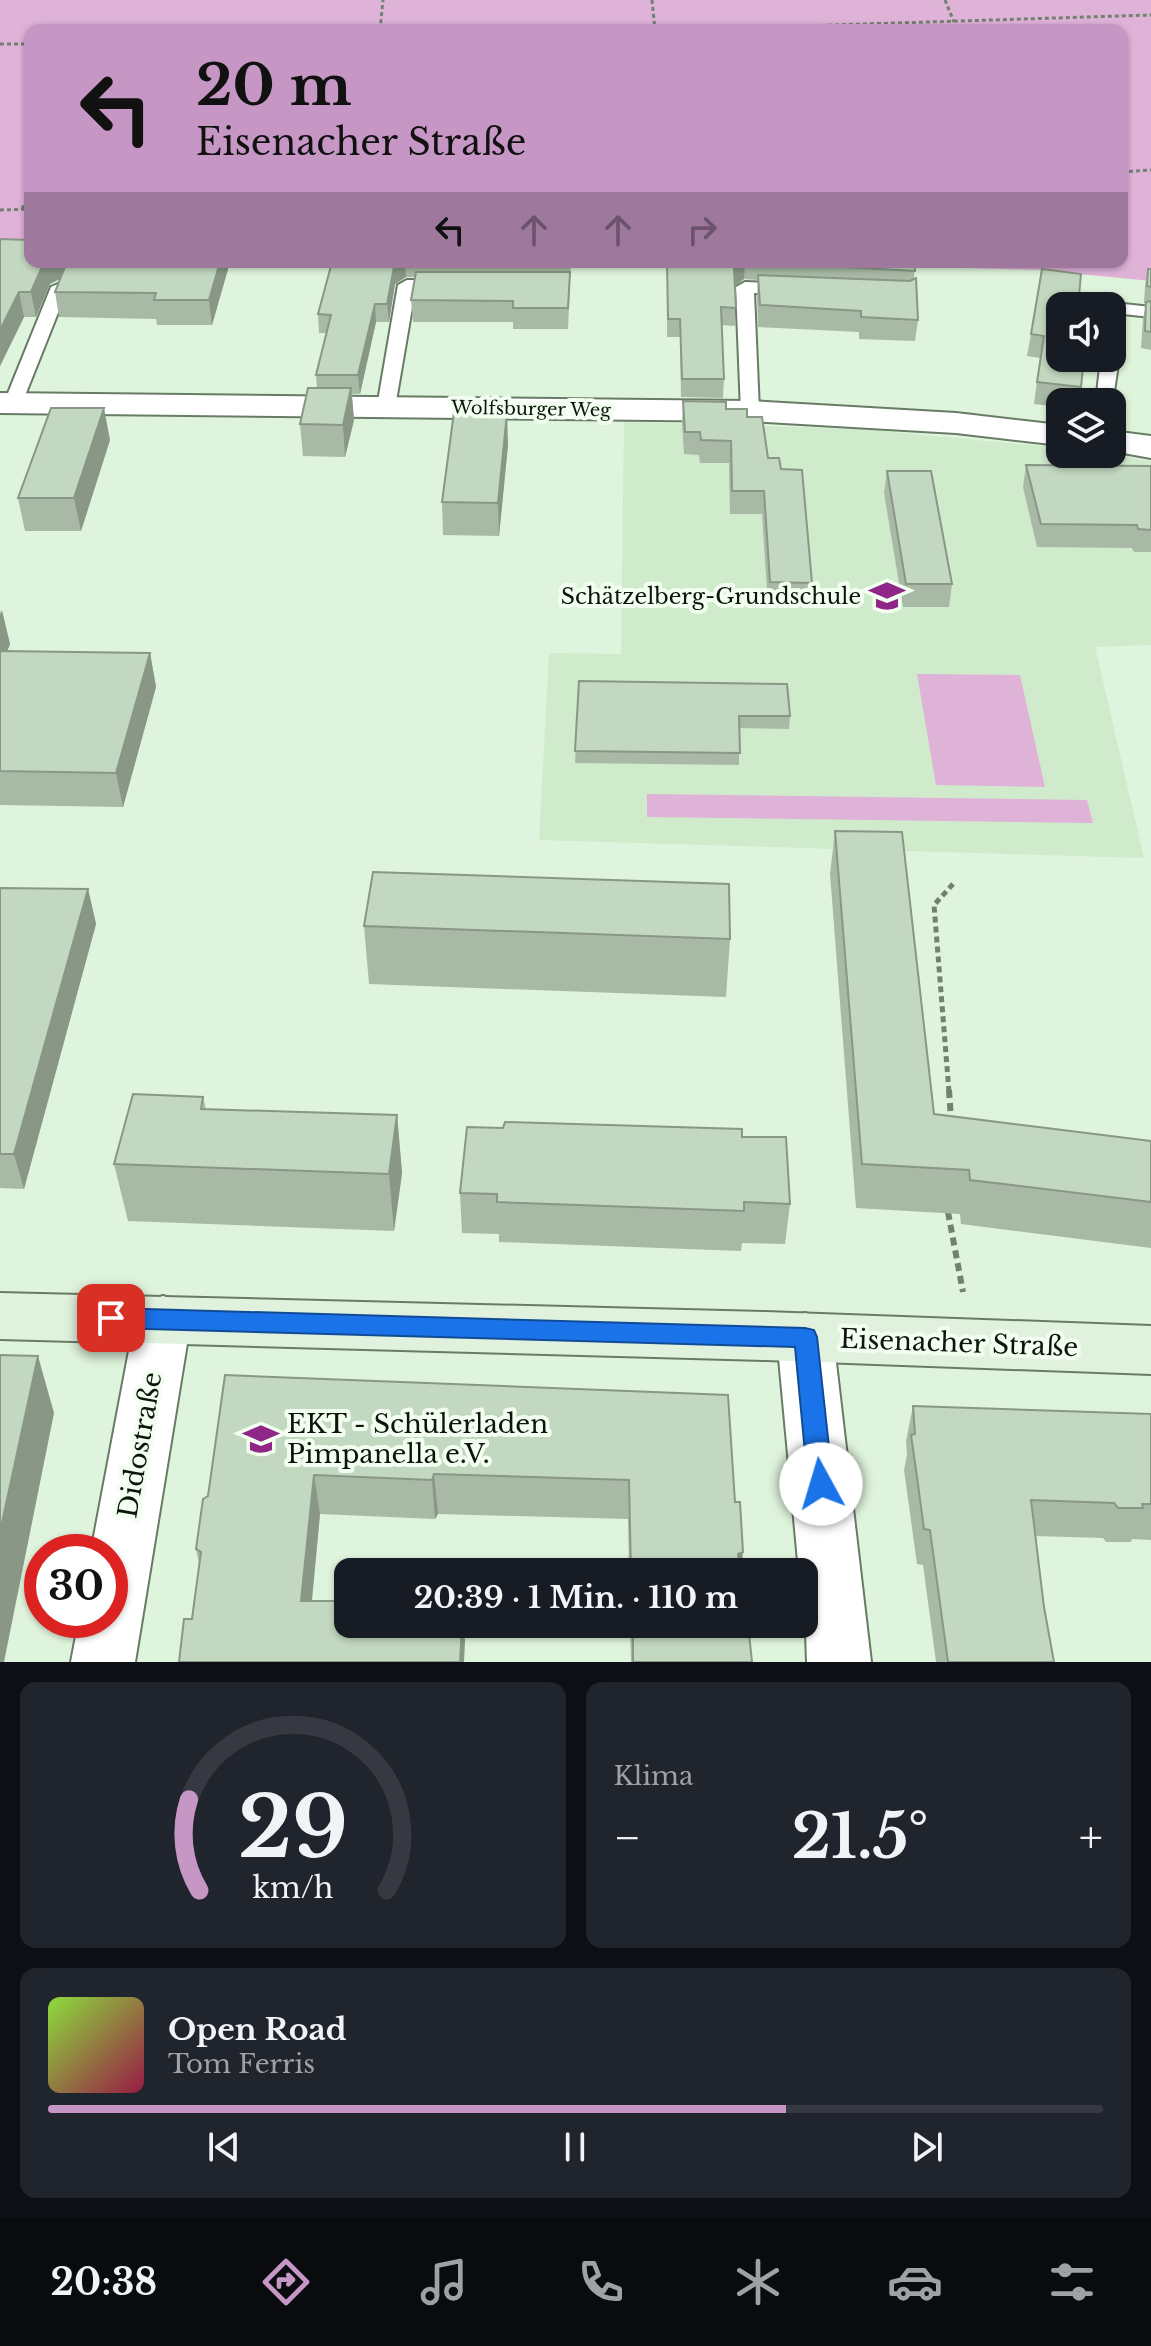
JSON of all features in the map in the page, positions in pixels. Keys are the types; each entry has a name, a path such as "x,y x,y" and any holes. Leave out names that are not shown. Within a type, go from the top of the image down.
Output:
{"street":[{"name":"Wolfsburger Weg","path":"6,403 750,411 956,423 1046,433"},
{"path":"1126,443 1151,447"},
{"name":"Eisenacher Straße","path":"0,1316 805,1337 1151,1350"},
{"name":"Didostraße","path":"125,1534 163,1319"},
{"path":"805,1337 839,1662"},
{"name":"Didostraße","path":"103,1662 107,1638"}],"lane":[{"path":"6,403 60,287 73,280 105,280"},
{"path":"386,407 407,285 470,286"},
{"path":"750,411 745,287 804,289"},
{"path":"1126,309 1151,312"}],"path":[{"path":"381,24 383,0"},
{"path":"652,0 654,24"},
{"path":"945,0 954,22"},
{"path":"905,24 1151,15"},
{"path":"0,44 24,44"},
{"path":"1128,172 1151,170"},
{"path":"0,210 22,210 24,206"},
{"path":"952,1135 934,905 953,884"},
{"path":"948,1212 963,1292"}],"shaded area":[{"path":"0,0 1151,0 1151,281 1038,270 966,268 1128,268 1128,24 24,24 24,254 0,254"},
{"name":"Schätzelberg-Grundschule","path":"624,422 860,429 1046,447 1046,468 1126,468 1126,457 1151,461 1151,645 1095,647 1144,858 539,840 549,653 621,654"},
{"path":"917,674 1020,675 1045,787 936,785"},
{"path":"647,794 1087,800 1093,823 647,817"}],"building":[{"path":"0,239 24,240 24,268 41,268 31,292 19,292 0,330"},
{"path":"65,268 218,268 209,300 154,300 156,293 55,292"},
{"path":"330,268 394,268 387,304 375,304 358,375 316,375 331,315 318,314"},
{"path":"667,268 735,268 736,308 721,307 724,379 682,379 680,319 668,319"},
{"path":"860,268 915,268 915,271"},
{"path":"1042,269 1081,274 1079,292 1046,292 1046,372 1083,372 1081,387 1037,382 1044,336 1031,334"},
{"path":"1148,269 1151,269 1151,287 1147,286"},
{"path":"416,272 570,272 568,308 513,308 513,301 411,300"},
{"path":"758,275 910,281 916,278 918,320 861,317 861,311 760,305"},
{"path":"1151,301 1151,332 1145,331 1146,302"},
{"path":"308,388 351,388 343,425 300,424"},
{"path":"683,401 726,402 726,409 747,409 747,417 762,417 768,458 779,458 781,469 802,470 812,583 770,582 764,491 732,491 731,441 701,440 700,432 685,432"},
{"path":"51,408 104,408 74,498 18,498"},
{"path":"454,412 507,413 498,503 442,502"},
{"path":"1026,465 1046,465 1046,468 1151,466 1151,530 1138,529 1137,525 1041,524"},
{"path":"887,471 931,471 952,584 906,584"},
{"path":"0,651 150,653 116,773 0,771"},
{"path":"579,681 787,684 790,716 739,716 740,753 575,751"},
{"path":"835,831 902,832 934,1114 1151,1141 1151,1202 970,1180 969,1170 862,1164"},
{"path":"373,872 729,884 730,939 364,926"},
{"path":"0,888 88,889 14,1154 0,1154"},
{"path":"133,1094 203,1097 201,1109 397,1115 389,1174 114,1164"},
{"path":"505,1122 742,1129 742,1137 786,1137 790,1204 744,1202 744,1211 497,1202 497,1194 460,1193 467,1127 503,1128"},
{"path":"0,1355 38,1356 0,1532"},
{"path":"225,1375 728,1395 735,1502 740,1502 743,1552 738,1554 738,1558 631,1558 629,1480 434,1474 432,1480 314,1475 301,1601 334,1601 334,1638 461,1638 460,1662 179,1662 184,1619 192,1619 201,1552 196,1549 203,1499 208,1496"},
{"path":"913,1406 1151,1414 1151,1504 1142,1504 1143,1508 1118,1508 1114,1503 1031,1500 1054,1662 948,1662 930,1530 924,1529 911,1435 915,1434"},
{"path":"633,1638 749,1638 752,1662 633,1662"}],"place":[{"name":"Schätzelberg-Grundschule","path":"887,596"},
{"name":"EKT - Schülerladen Pimpanella e.V.","path":"261,1439"}],"route":[{"path":"111,1318 805,1337 821,1484"}]}
